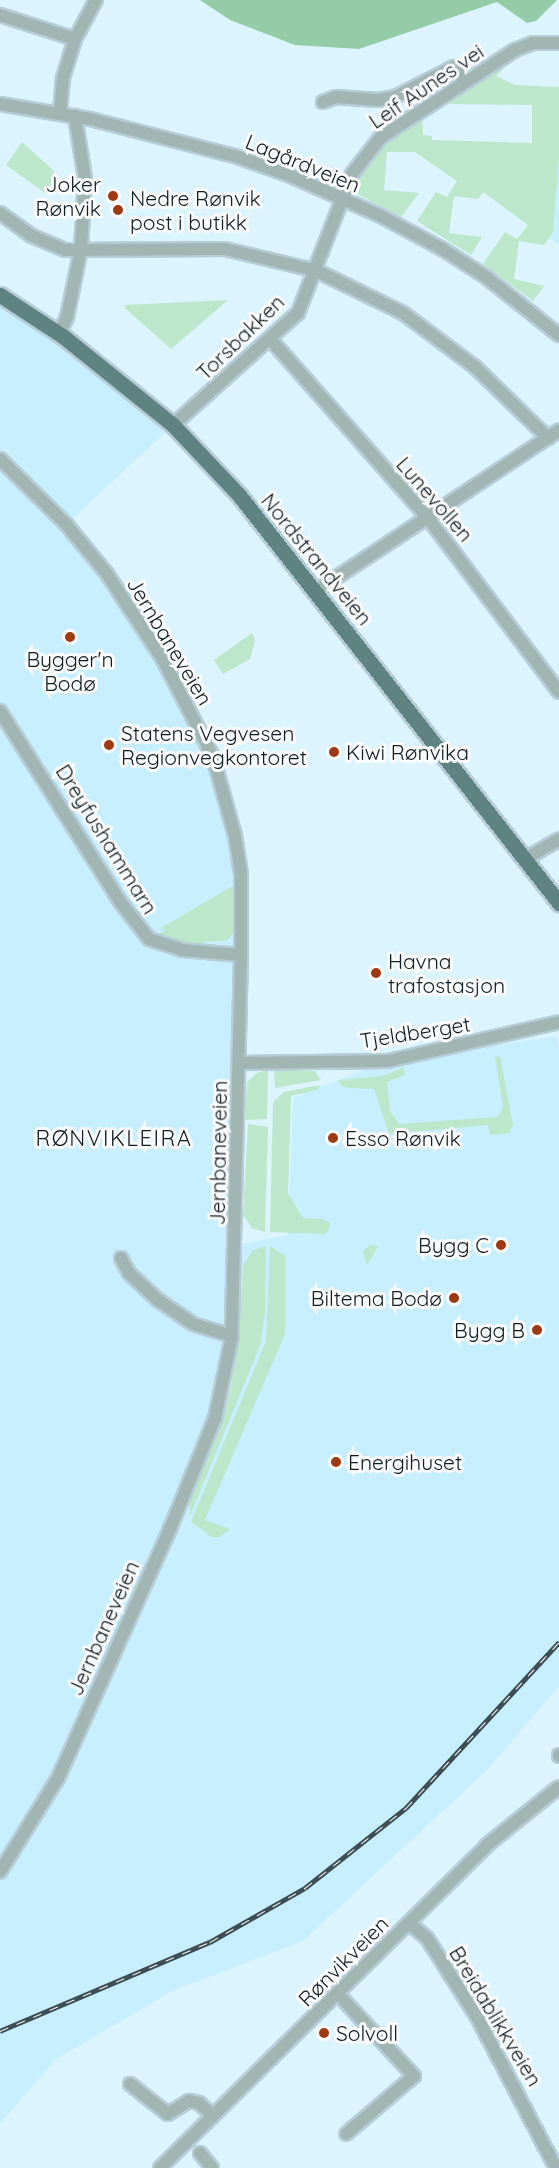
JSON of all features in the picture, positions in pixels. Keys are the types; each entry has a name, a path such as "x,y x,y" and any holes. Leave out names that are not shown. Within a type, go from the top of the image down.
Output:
{"main road":[{"name":"Nordstrandveien","path":"0,295 59,334 173,426 239,495 557,900"}],"street":[{"path":"60,112 63,78 75,39 93,1"},
{"path":"0,15 75,39"},
{"name":"Leif Aunes vei","path":"342,198 352,174 380,138 524,45 559,43"},
{"path":"323,102 336,98 378,100 395,97 454,67 465,81"},
{"name":"Lagårdveien","path":"0,104 60,112 238,157 342,198 444,250 486,277 559,335"},
{"path":"59,334 67,317 81,249 85,178 75,116"},
{"name":"Torsbakken","path":"173,426 271,340 298,313 317,271 342,198"},
{"path":"0,213 58,248 225,249 317,271 402,313 476,367 548,438"},
{"name":"Lunevollen","path":"271,340 428,519 559,692"},
{"path":"316,591 428,519 559,430"},
{"name":"Jernbaneveien","path":"0,459 66,524 107,574 162,658 204,737 226,797 236,836 241,874 240,1063 232,1336 215,1418 170,1529 58,1778 0,1872"},
{"name":"Dreyfushammarn","path":"0,711 121,903 149,939 182,950 241,955"},
{"path":"525,859 559,838"},
{"name":"Tjeldberget","path":"240,1063 388,1061 559,1022"},
{"path":"122,1258 129,1273 158,1300 193,1324 232,1336"},
{"name":"Rønvikveien","path":"160,2168 487,1845 559,1787"},
{"name":"Breidablikkveien","path":"409,1923 427,1938 477,2017 556,2168"},
{"path":"338,1994 414,2076 346,2134"},
{"path":"130,2084 168,2114 189,2101 199,2103 213,2116"},
{"path":"200,2153 212,2168"}],"shaded area":[{"path":"559,159 559,245 549,238 553,231"},
{"path":"0,295 173,425 67,524 107,574 213,757 241,874 230,1246 288,1235 293,1098 388,1061 557,1036 559,1048 559,1686 487,1770 303,1941 172,1991 55,2060 0,2124"}],"green space":[{"path":"200,0 557,0 536,21 527,23 497,2 359,49 295,45 230,20"},
{"path":"517,55 496,76 515,85 559,87 559,159 553,232 544,245 519,241 514,279 544,286 533,301 483,264 505,232 517,239 528,225 483,192 478,199 454,196 449,233 482,237 471,255 417,221 436,192 447,197 457,181 415,152 387,152 384,190 419,193 401,217 351,191 377,150 422,115 423,135 432,136 432,140 532,143 532,105 451,104 448,98"},
{"path":"22,142 54,171 48,195 6,165"},
{"path":"228,300 171,349 125,308 125,305"},
{"path":"252,633 255,640 250,659 223,674 214,660"},
{"path":"236,884 235,930 228,940 190,944 157,936 166,930 161,928"},
{"path":"500,1056 513,1125 509,1133 490,1135 488,1125 389,1134 374,1089 341,1086 338,1080 383,1076 404,1067 405,1075 387,1082 390,1111 399,1124 497,1117 503,1107 495,1057"},
{"path":"268,1070 267,1119 245,1120 247,1082 257,1073"},
{"path":"274,1070 315,1071 321,1080 275,1088"},
{"path":"321,1085 317,1090 291,1096 288,1193 303,1218 323,1219 330,1223 329,1230 325,1234 270,1232 273,1102 284,1092"},
{"path":"248,1124 268,1127 265,1232 252,1228 243,1215"},
{"path":"370,1245 378,1246 367,1265 363,1251"},
{"path":"266,1246 265,1313 260,1346 190,1516 189,1502 214,1441 230,1391 239,1331 243,1265 253,1250"},
{"path":"270,1246 285,1256 285,1334 205,1520 230,1529 220,1537 212,1537 191,1522 266,1341"}],"railway":[{"path":"0,2031 210,1942 305,1888 406,1808 559,1642"}],"place":[{"name":"Joker Rønvik","path":"113,196"},
{"name":"Nedre Rønvik post i butikk","path":"118,210"},
{"name":"Bygger'n Bodø","path":"70,637"},
{"name":"Statens Vegvesen Regionvegkontoret","path":"109,745"},
{"name":"Kiwi Rønvika","path":"334,752"},
{"name":"Havna trafostasjon","path":"376,973"},
{"name":"Esso Rønvik","path":"333,1138"},
{"name":"Bygg C","path":"501,1245"},
{"name":"Biltema Bodø","path":"454,1298"},
{"name":"Bygg B","path":"537,1330"},
{"name":"Energihuset","path":"336,1462"},
{"name":"Solvoll","path":"324,2033"}],"district":[{"name":"RØNVIKLEIRA","path":"114,1139"}]}
